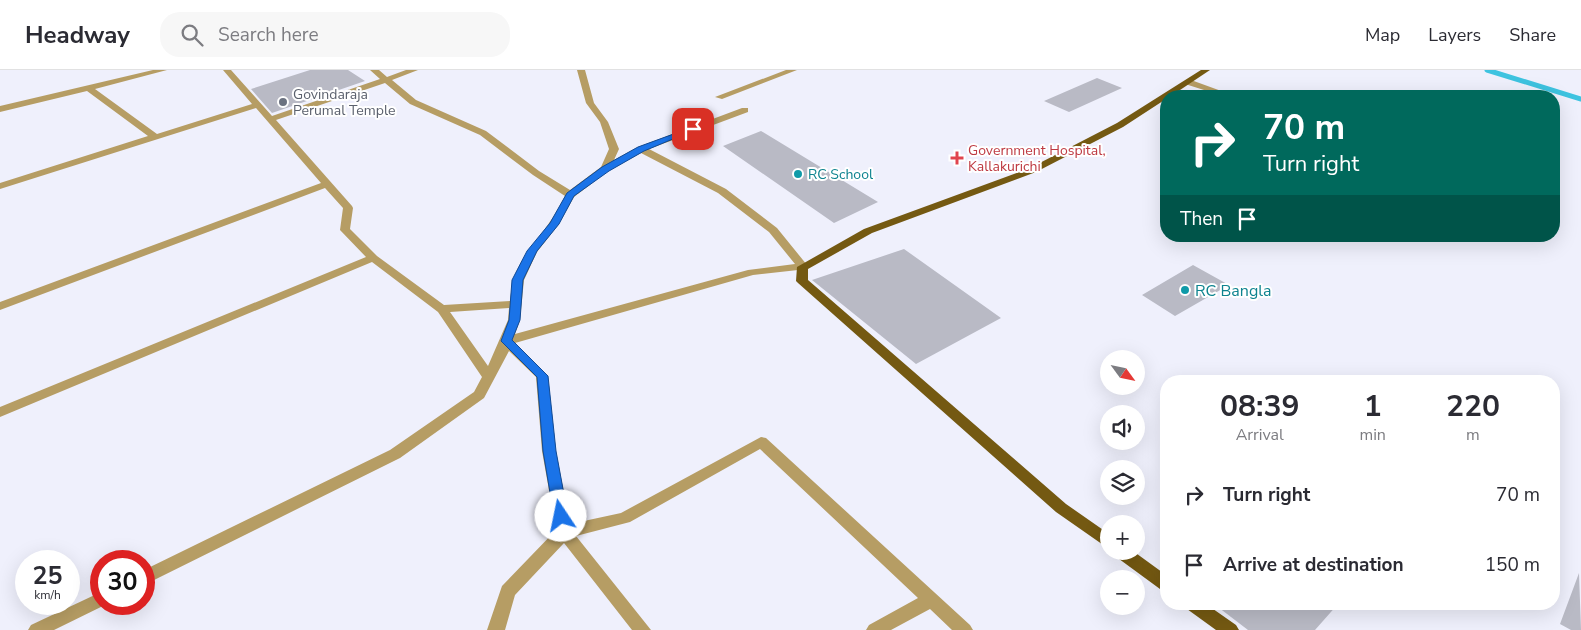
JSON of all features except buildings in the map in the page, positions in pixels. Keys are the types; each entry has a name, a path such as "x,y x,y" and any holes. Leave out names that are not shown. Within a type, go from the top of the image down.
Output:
{"main road":[{"path":"1176,90 1206,70"},
{"path":"1100,536 1061,508 840,316 802,281 803,267 868,232 1033,170 1120,126 1160,100"},
{"path":"1133,560 1160,580"},
{"path":"1202,610 1230,630"}],"street":[{"path":"0,109 164,70"},
{"path":"227,70 348,208 345,230 373,258 442,309 489,377"},
{"path":"374,70 388,79 413,102 483,133 536,173 570,195"},
{"path":"271,120 414,70"},
{"path":"581,70 590,103 604,122 614,149 606,169"},
{"path":"719,97 793,70"},
{"path":"1188,82 1213,90"},
{"path":"89,88 155,137"},
{"path":"0,186 258,105"},
{"path":"155,573 395,454 479,395 506,341 514,320 518,280 532,251 554,224 570,195 606,169 641,149 745,110"},
{"path":"641,149 722,191 773,230 803,267"},
{"path":"0,306 328,184"},
{"path":"0,412 373,258"},
{"path":"506,341 752,272 803,267"},
{"path":"442,309 515,304"},
{"path":"506,341 542,376 549,451 564,532 642,630"},
{"path":"496,630 508,591 564,532 625,518 761,442 964,630"},
{"path":"875,630 932,600"},
{"path":"37,630 90,604"}],"waterway":[{"path":"1487,70 1552,90"},
{"path":"1560,93 1581,99"}],"place":[{"name":"Govindaraja Perumal Temple","path":"283,102"},
{"name":"Government Hospital, Kallakurichi","path":"957,158"},
{"name":"RC School","path":"798,174"},
{"name":"RC Bangla","path":"1185,290"}],"route":[{"path":"561,516 549,451 542,376 506,341 514,320 518,280 532,251 554,224 570,195 606,169 641,149 693,129"}]}
